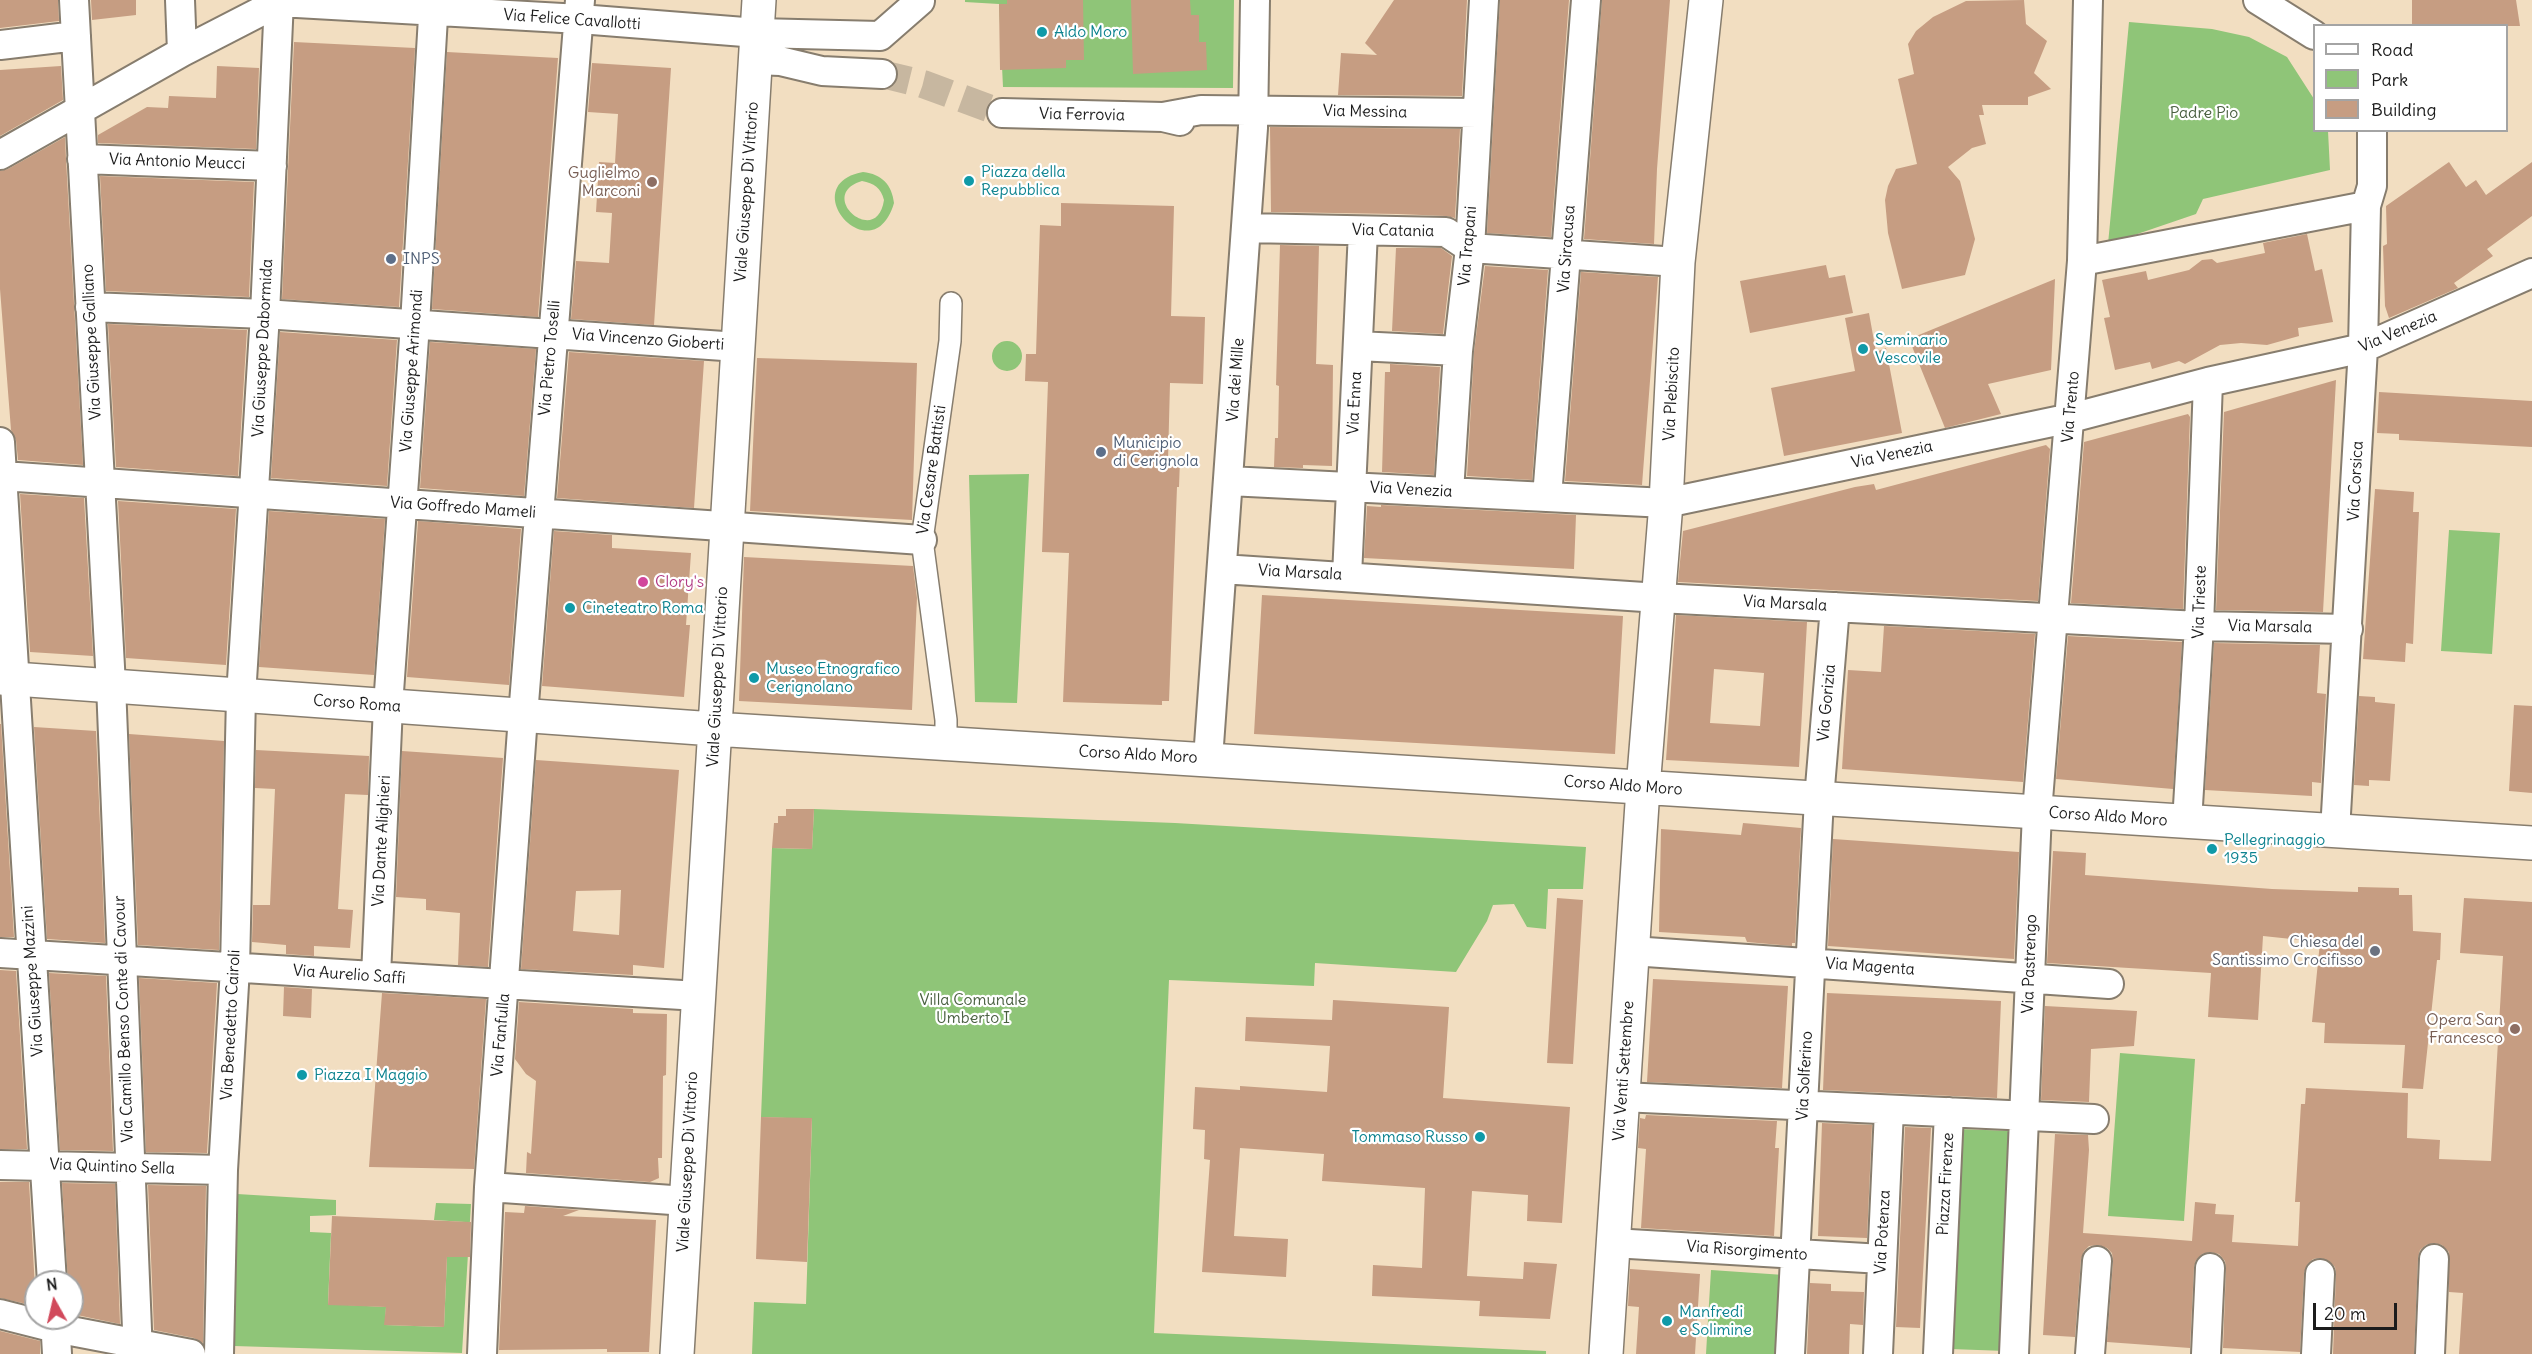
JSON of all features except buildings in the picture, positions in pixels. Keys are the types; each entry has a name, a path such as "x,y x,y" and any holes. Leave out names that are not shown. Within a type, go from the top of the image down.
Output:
{"street":[{"name":"Via Giuseppe Galliano","path":"74,0 111,685"},
{"path":"180,0 182,52"},
{"name":"Viale Giuseppe Di Vittorio","path":"677,1354 759,0"},
{"name":"Via dei Mille","path":"1208,759 1253,120 1255,0"},
{"name":"Via Trapani","path":"1449,492 1458,351 1470,249 1484,0"},
{"name":"Via Siracusa","path":"1547,497 1586,0"},
{"name":"Via Plebiscito","path":"1643,788 1666,503 1678,262 1706,0"},
{"name":"Via Trento","path":"2037,812 2071,418 2082,261 2088,0"},
{"path":"2258,0 2313,34"},
{"path":"0,155 182,52 279,1"},
{"name":"Via Felice Cavallotti","path":"279,1 580,10 755,56"},
{"name":"Via Giuseppe Dabormida","path":"241,696 265,314 279,1"},
{"path":"755,56 880,36 920,1"},
{"name":"Via Giuseppe Arimondi","path":"388,706 415,324 434,6"},
{"name":"Via Pietro Toselli","path":"523,716 552,332 580,10"},
{"path":"0,45 76,36"},
{"path":"755,56 822,71 882,74"},
{"name":"Via Ferrovia","path":"1002,113 1163,117 1201,126 1253,120"},
{"name":"Via Messina","path":"1253,120 1477,113"},
{"name":"Via Corsica","path":"2335,831 2363,348 2366,206 2372,186 2372,132"},
{"name":"Via Antonio Meucci","path":"82,159 272,166"},
{"path":"2082,261 2366,206"},
{"name":"Via Catania","path":"1246,228 1446,232 1470,249"},
{"name":"Via Enna","path":"1347,576 1364,231"},
{"path":"1470,249 1567,253 1678,262"},
{"name":"Via Venezia","path":"1229,481 1666,503 2071,418 2208,382 2363,348 2532,273"},
{"name":"Via Cesare Battisti","path":"946,744 946,720 922,540 950,341 951,303"},
{"name":"Via Vincenzo Gioberti","path":"90,307 265,314 552,332 738,347"},
{"path":"1358,346 1458,351"},
{"name":"Via Trieste","path":"2187,822 2199,626 2208,382"},
{"name":"Via Giuseppe Mazzini","path":"0,442 3,476 7,679 31,955 51,1270"},
{"name":"Via Goffredo Mameli","path":"3,476 922,540"},
{"name":"Via Marsala","path":"1222,569 1659,598 2053,619 2199,626 2348,629"},
{"name":"Via Gorizia","path":"1819,799 1834,607"},
{"name":"Corso Roma","path":"7,679 714,729"},
{"name":"Via Camillo Benso Conte di Cavour","path":"111,685 137,1349"},
{"name":"Via Benedetto Cairoli","path":"219,1354 223,1170 235,968 241,696"},
{"name":"Via Dante Alighieri","path":"376,976 388,706"},
{"name":"Via Fanfulla","path":"482,1354 489,1187 523,716"},
{"name":"Corso Aldo Moro","path":"714,729 2532,843"},
{"name":"Via Venti Settembre","path":"1606,1354 1643,788"},
{"name":"Via Solferino","path":"1790,1354 1819,799"},
{"name":"Via Pastrengo","path":"2024,1116 2037,812"},
{"name":"Via Magenta","path":"1632,951 2109,984"},
{"name":"Via Aurelio Saffi","path":"0,953 698,996"},
{"path":"1622,1097 1949,1112"},
{"name":"Via Potenza","path":"1878,1354 1888,1110"},
{"name":"Piazza Firenze","path":"1938,1354 1949,1112 2094,1119"},
{"path":"2014,1354 2024,1116"},
{"name":"Via Quintino Sella","path":"0,1165 44,1164 223,1170"},
{"path":"489,1187 686,1201"},
{"name":"Via Risorgimento","path":"1613,1243 1882,1259"},
{"path":"2430,1354 2434,1259"},
{"path":"2090,1354 2097,1261"},
{"path":"2206,1354 2210,1268"},
{"path":"2316,1354 2320,1274"},
{"path":"0,1314 56,1333 137,1349 191,1354"}],"green space":[{"path":"965,0 1234,0 1233,88 1003,87 999,4 965,2"},
{"name":"Padre Pio","path":"2129,22 2212,29 2249,37 2287,57 2313,97 2313,132 2328,132 2330,170 2203,199 2196,214 2108,244"},
{"path":"863,172 876,175 885,182 891,191 894,203 884,223 870,230 857,228 844,219 837,207 835,192 843,180","holes":["862,181 879,189 884,200 879,214 871,220 862,219 853,214 846,206 845,197 849,188"]},
{"path":"1007,341 1018,345 1022,356 1018,367 1007,371 996,367 992,356 996,345"},
{"path":"1029,474 1017,703 975,702 969,475"},
{"path":"2449,530 2500,533 2492,654 2441,651"},
{"name":"Villa Comunale Umberto I","path":"814,809 1175,823 1586,847 1583,889 1548,889 1546,929 1527,927 1514,904 1493,905 1487,921 1456,972 1315,963 1314,986 1169,980 1154,1333 1546,1351 1546,1354 752,1354 754,1302 806,1304 812,1119 761,1117 772,848 812,849"},
{"path":"2120,1053 2195,1059 2184,1221 2108,1216"},
{"path":"1957,1129 2013,1131 2006,1351 1950,1349"},
{"path":"237,1194 336,1200 336,1215 310,1216 310,1232 331,1233 328,1304 386,1307 385,1325 444,1327 447,1257 463,1257 465,1222 434,1220 436,1203 471,1204 462,1353 234,1346"},
{"path":"1711,1270 1784,1275 1779,1354 1706,1354"}],"tunnel":[{"path":"882,74 923,84 1002,113"}],"place":[{"name":"Aldo Moro","path":"1042,32"},
{"name":"Piazza della Repubblica","path":"969,181"},
{"name":"Guglielmo Marconi","path":"652,182"},
{"name":"INPS","path":"391,259"},
{"name":"Seminario Vescovile","path":"1863,349"},
{"name":"Municipio di Cerignola","path":"1101,452"},
{"name":"Clory's","path":"643,582"},
{"name":"Cineteatro Roma","path":"570,608"},
{"name":"Museo Etnografico Cerignolano","path":"754,678"},
{"name":"Pellegrinaggio 1935","path":"2212,849"},
{"name":"Chiesa del Santissimo Crocifisso","path":"2375,951"},
{"name":"Opera San Francesco","path":"2515,1029"},
{"name":"Piazza I Maggio","path":"302,1075"},
{"name":"Tommaso Russo","path":"1480,1137"},
{"name":"Manfredi e Solimine","path":"1667,1321"}]}
